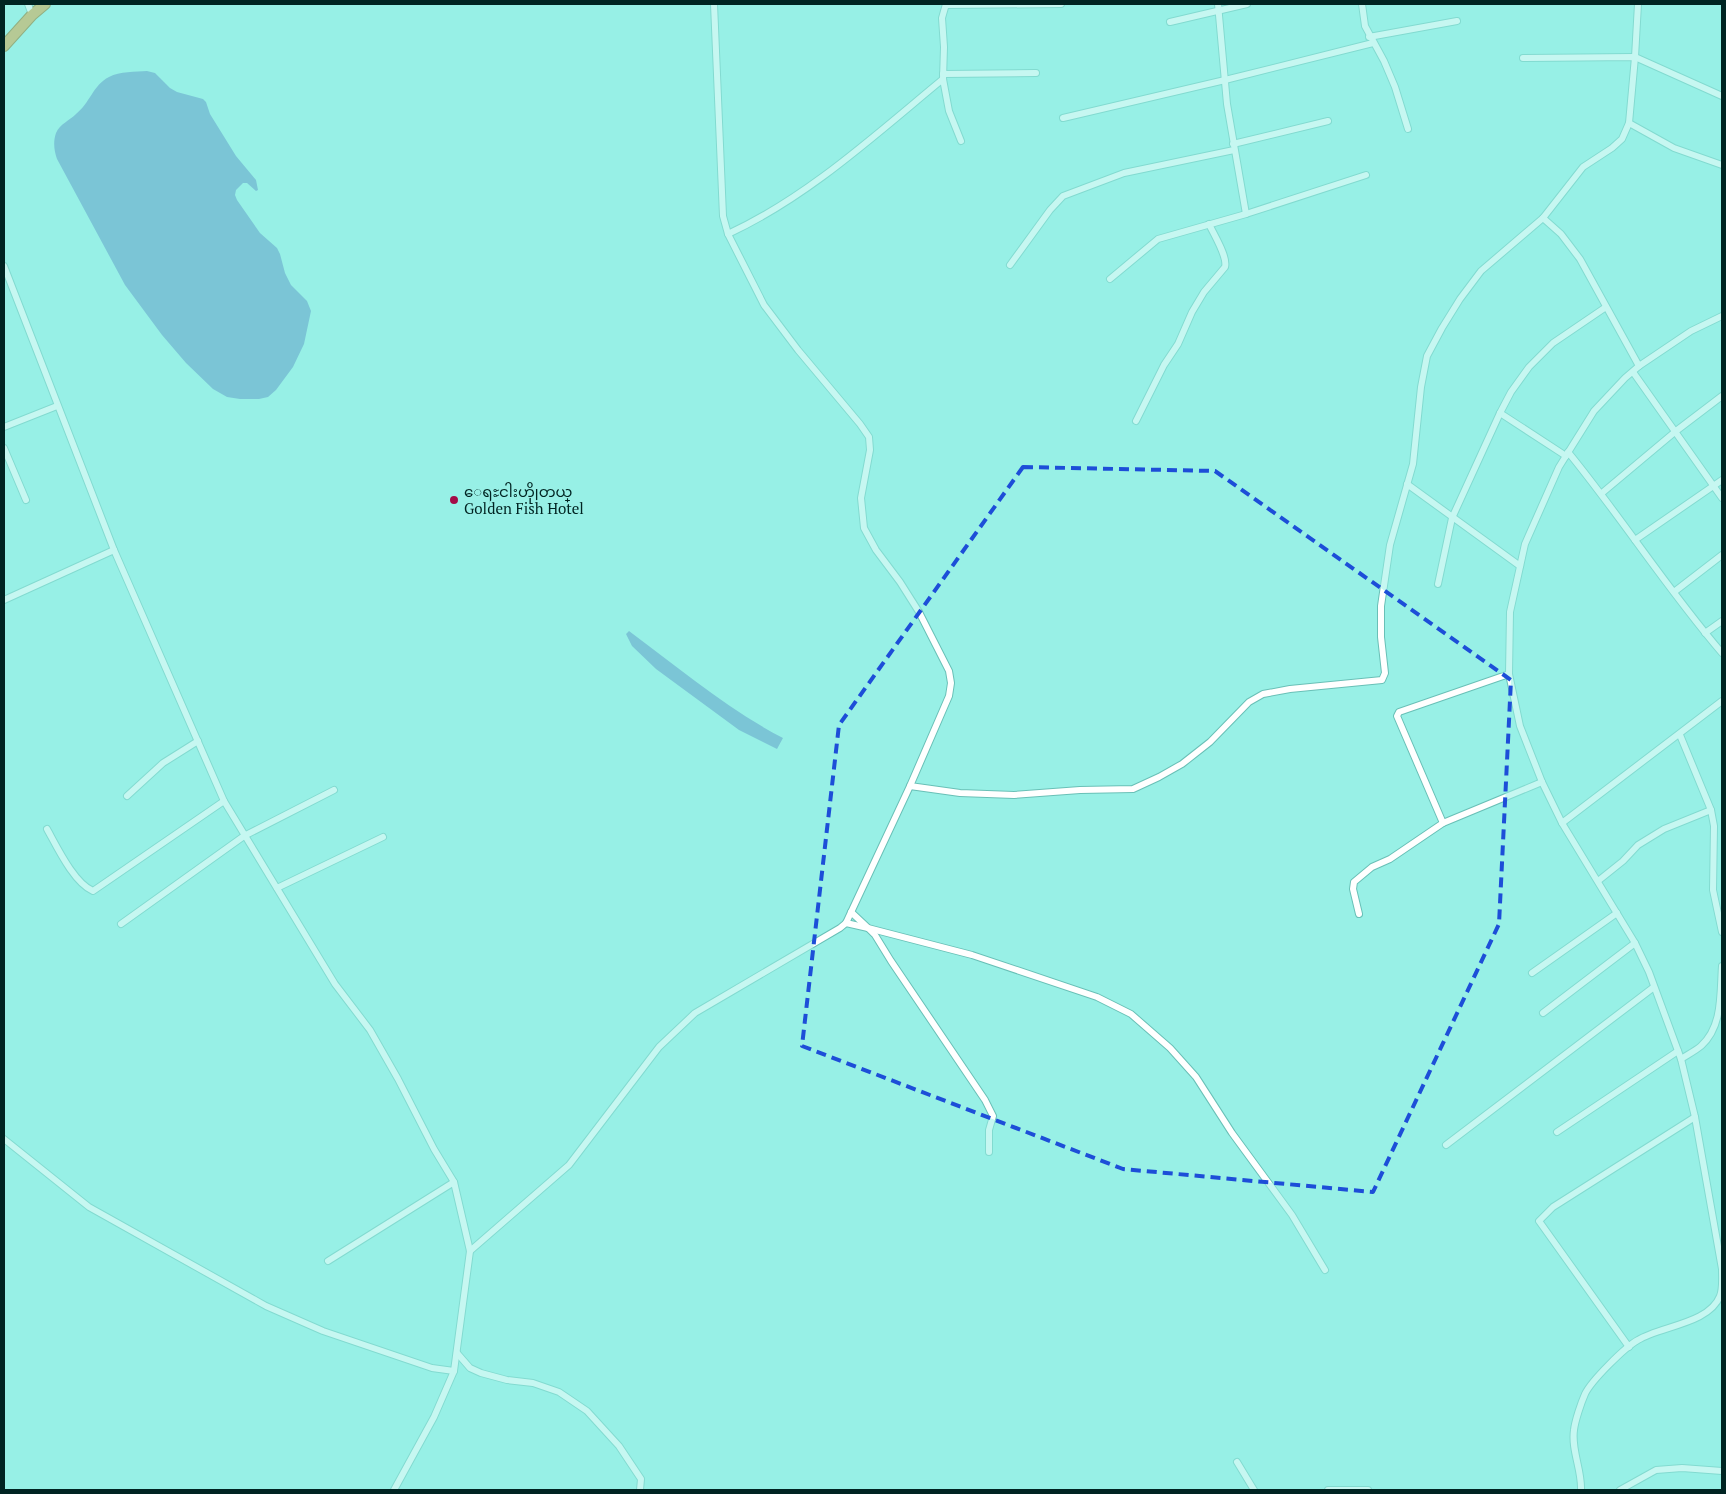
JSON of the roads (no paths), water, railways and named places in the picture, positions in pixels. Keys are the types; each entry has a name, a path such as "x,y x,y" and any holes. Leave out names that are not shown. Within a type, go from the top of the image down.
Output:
{"highway":[{"path":"4,46 32,15 45,4"}],"street":[{"path":"28,4 32,15"},
{"path":"470,1251 569,1165 658,1047 680,1026 695,1013 846,923 910,786 949,696 951,682 949,671 919,612 876,550 864,528 861,498 870,450 869,437 764,306 728,234 724,216 714,4"},
{"path":"961,141 948,112 943,77 944,47 942,18 946,4 1061,4"},
{"path":"1218,4 1225,80 1246,214"},
{"path":"1170,22 1247,4"},
{"path":"1362,4 1365,26 1384,61 1395,87 1408,129"},
{"path":"910,786 960,793 1014,795 1080,790 1133,789 1182,764 1210,742 1249,702 1263,694 1290,689 1382,680 1385,673 1381,637 1381,606 1390,545 1413,464 1421,387 1427,356 1460,299 1481,271 1543,218 1583,167 1622,139 1629,123 1638,4"},
{"path":"1063,118 1225,80 1371,40 1456,21"},
{"path":"1524,58 1635,57 1722,96"},
{"path":"728,234 753,223 827,175 943,77 1036,74"},
{"path":"1010,265 1050,210 1063,196 1124,173 1234,147 1328,121"},
{"path":"1629,123 1674,148 1722,165"},
{"path":"1110,279 1158,238 1246,214 1366,175"},
{"path":"1543,218 1561,234 1580,259 1639,366"},
{"path":"1136,421 1164,366 1178,344 1192,312 1226,262 1208,224"},
{"path":"4,266 114,550 224,801 335,984 370,1030 434,1149 454,1182 470,1251 454,1372 434,1417 394,1490"},
{"path":"1438,584 1452,518 1500,413 1529,367 1553,343 1606,306"},
{"path":"1582,1490 1582,1482 1576,1460 1574,1431 1585,1393 1615,1358 1638,1339 1680,1324 1710,1310 1720,1296 1722,1269 1694,1117 1681,1059 1636,943 1562,822 1542,782 1520,726 1509,674 1510,612 1525,544 1559,467 1594,412 1639,366 1691,331 1722,316"},
{"path":"1633,372 1722,498"},
{"path":"1602,493 1676,431 1722,396"},
{"path":"4,427 57,406"},
{"path":"1500,413 1567,454 1602,493 1635,540 1722,653"},
{"path":"4,448 26,500"},
{"path":"1635,540 1722,480"},
{"path":"1407,484 1520,566"},
{"path":"4,600 114,550"},
{"path":"1674,592 1722,555"},
{"path":"1705,633 1722,621"},
{"path":"1443,823 1397,716 1399,712 1509,674"},
{"path":"1562,822 1722,702"},
{"path":"1680,734 1711,810 1714,826 1713,890 1722,932"},
{"path":"127,796 163,763 198,741"},
{"path":"1359,914 1353,889 1354,882 1372,868 1390,859 1443,823 1542,782"},
{"path":"121,924 244,836 334,790"},
{"path":"47,828 65,862 87,889 93,891 224,801"},
{"path":"1598,881 1638,845 1664,829 1711,810"},
{"path":"277,888 382,837"},
{"path":"852,912 875,935 985,1100 993,1116 989,1130 989,1152"},
{"path":"1532,973 1617,913"},
{"path":"846,923 981,958 1097,996 1131,1014 1170,1048 1196,1077 1232,1133 1292,1215 1325,1270"},
{"path":"1543,1013 1636,943"},
{"path":"1681,1059 1701,1046 1712,1033 1719,1013 1722,966"},
{"path":"1446,1146 1654,987"},
{"path":"1557,1132 1678,1051"},
{"path":"1629,1347 1539,1221 1553,1207 1694,1117"},
{"path":"4,1139 89,1207 266,1306 332,1334 432,1368 454,1372"},
{"path":"328,1261 454,1182"},
{"path":"457,1353 470,1368 480,1373 507,1380 533,1383 559,1392 588,1412 618,1446 641,1479 640,1490"},
{"path":"1236,1462 1254,1490"},
{"path":"1620,1490 1656,1470 1682,1468 1722,1471"},
{"path":"1328,1490 1368,1490"}],"water":[{"path":"147,71 155,73 170,88 177,92 203,99 206,102 210,114 236,156 256,180 258,190 256,191 247,183 243,183 236,190 237,200 260,233 277,248 291,285 307,301 311,311 304,344 293,367 276,390 268,397 240,399 227,397 213,389 186,363 162,335 125,285 57,159 54,143 56,133 81,110 104,80 118,74"},
{"path":"629,631 723,701 762,727 783,738 777,749 739,730 656,669 632,646 626,634"}],"place":[{"name":"ေရႊငါးဟိုုတယ္ Golden Fish Hotel","path":"454,500"}]}
